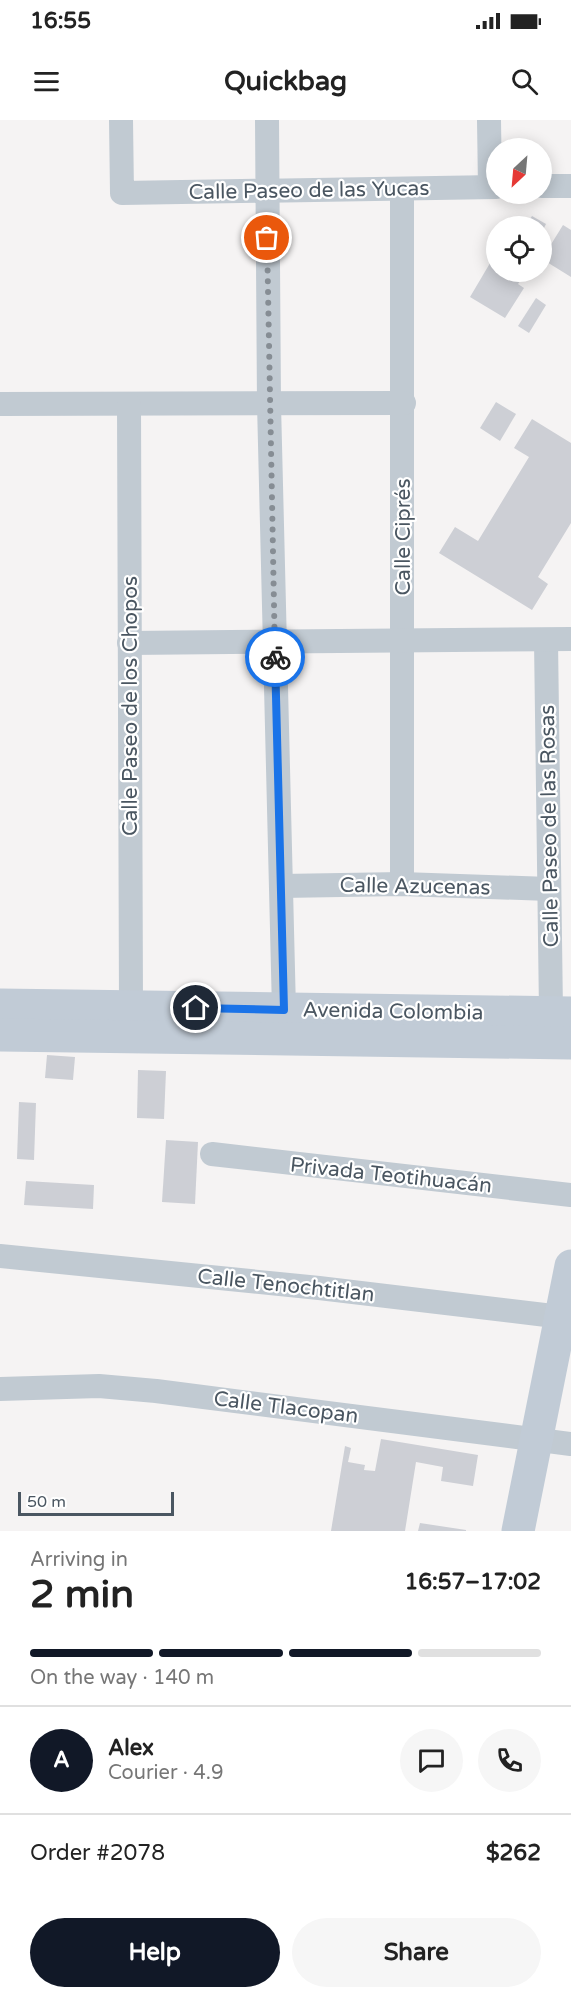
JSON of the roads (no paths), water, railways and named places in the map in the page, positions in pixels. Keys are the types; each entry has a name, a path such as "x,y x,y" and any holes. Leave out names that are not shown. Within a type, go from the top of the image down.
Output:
{"street":[{"name":"Calle Paseo de las Yucas","path":"121,120 122,193 486,187"},
{"path":"267,120 269,404 284,1010"},
{"path":"489,120 490,138"},
{"path":"552,186 571,186"},
{"name":"Calle Ciprés","path":"402,190 404,403 402,884"},
{"path":"0,404 404,403"},
{"name":"Calle Paseo de los Chopos","path":"129,405 130,1007"},
{"path":"129,643 571,639"},
{"name":"Calle Paseo de las Rosas","path":"546,640 561,794 549,889 560,929 561,1013"},
{"name":"Calle Azucenas","path":"281,886 402,884 549,889"},
{"name":"Avenida Colombia","path":"0,1005 561,1013"},
{"name":"Avenida Colombia","path":"0,1035 571,1042"},
{"name":"Privada Teotihuacán","path":"212,1154 571,1195"},
{"name":"Calle Tenochtitlan","path":"0,1256 319,1288 566,1317"},
{"path":"518,1531 534,1439 566,1317 571,1266"},
{"name":"Calle Tlacopan","path":"0,1389 99,1386 156,1391 571,1444"}]}
